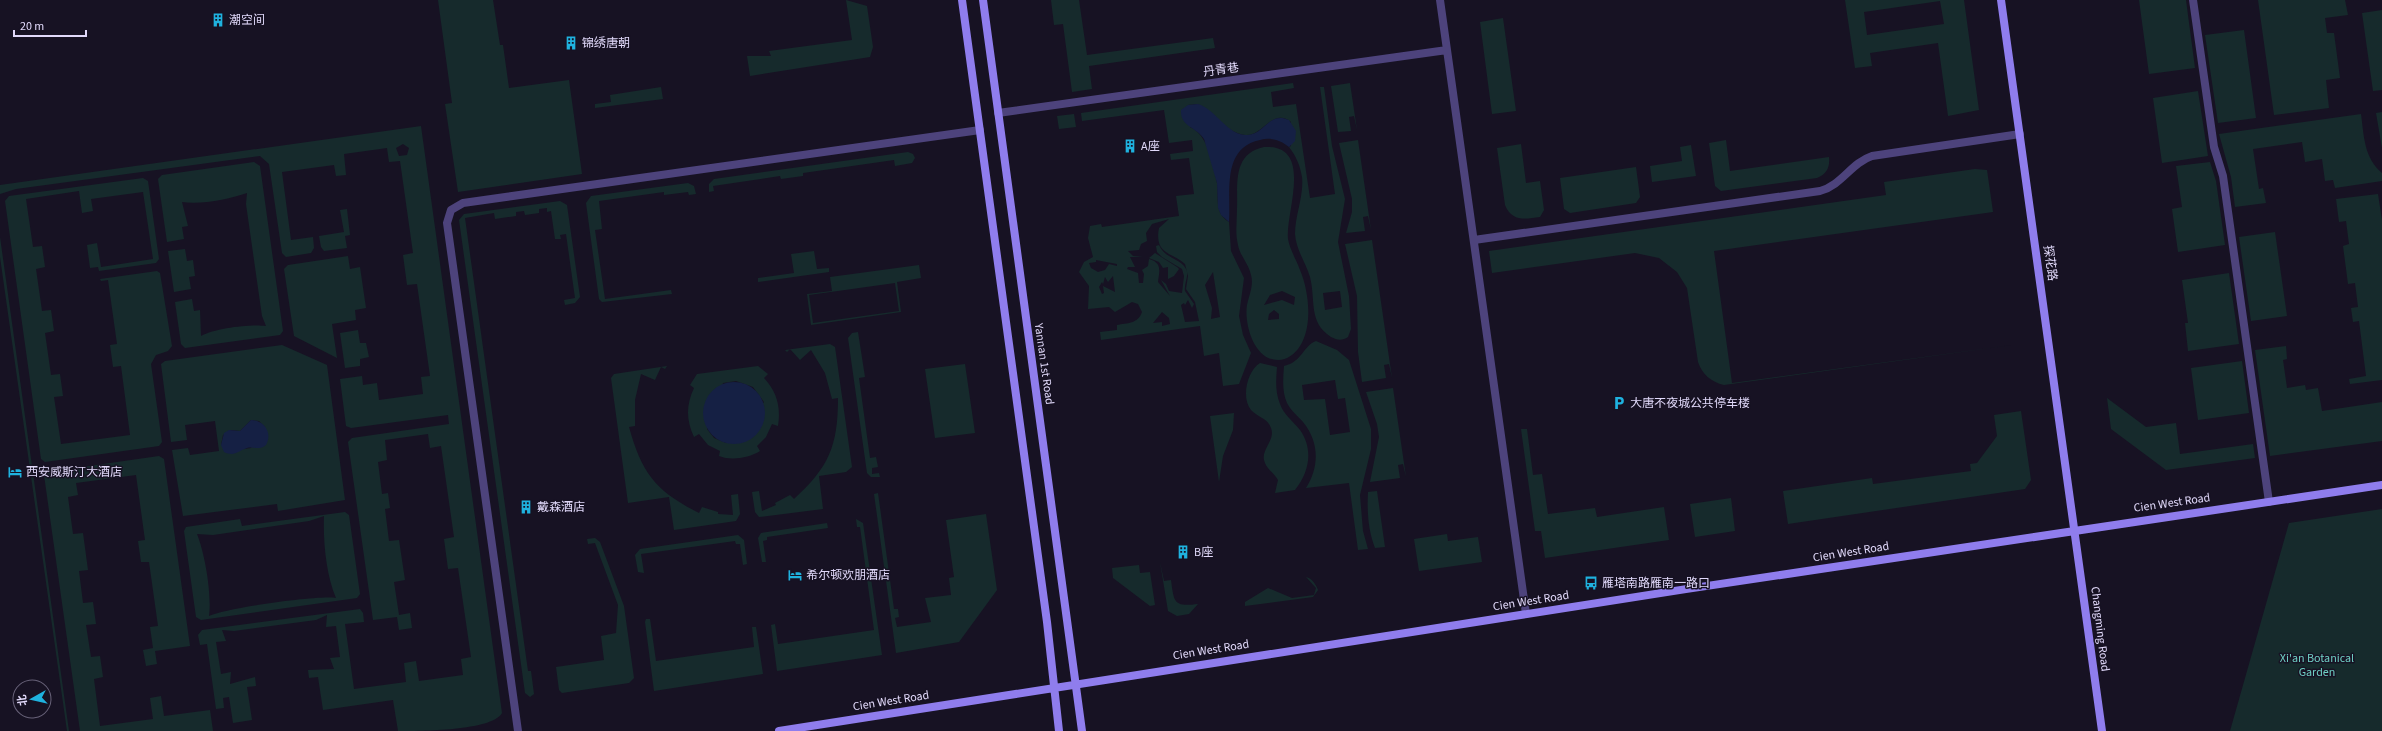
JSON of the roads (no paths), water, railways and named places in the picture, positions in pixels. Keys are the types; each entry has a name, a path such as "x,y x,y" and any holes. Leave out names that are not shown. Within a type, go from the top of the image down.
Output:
{"street":[{"path":"962,0 1055,687 1058,731"},
{"name":"Yannan 1st Road","path":"984,0 1082,731"},
{"path":"1440,0 1526,614"},
{"name":"探花路","path":"2001,0 2075,529"},
{"path":"2193,0 2214,147 2223,176 2269,502"},
{"name":"丹青巷","path":"998,113 1447,50"},
{"path":"518,731 447,223 447,217 451,210 463,203 980,130"},
{"path":"1474,240 1820,191 1833,186 1859,162 1872,156 2020,134"},
{"name":"Cien West Road","path":"780,731 1076,683 2075,529 2382,485"},
{"name":"Changming Road","path":"2075,529 2102,731"}],"water":[{"path":"1198,104 1205,107 1228,127 1241,134 1254,134 1277,118 1289,120 1296,131 1295,141 1289,147 1275,140 1264,139 1248,145 1239,152 1234,162 1229,185 1229,222 1221,215 1218,208 1217,183 1204,139 1183,120 1181,116 1181,110 1188,105"},
{"path":"728,382 740,382 756,391 763,401 765,413 763,425 756,435 740,444 728,444 717,439 708,430 703,419 703,407 708,396 717,387"},
{"path":"251,420 260,422 266,428 268,432 268,440 266,445 261,448 247,448 234,454 224,452 221,445 224,433 229,430 240,431"}],"place":[{"name":"潮空间","path":"218,20"},
{"name":"锦绣唐朝","path":"571,43"},
{"name":"A座","path":"1130,146"},
{"name":"大唐不夜城公共停车楼","path":"1619,403"},
{"name":"西安威斯汀大酒店","path":"15,472"},
{"name":"戴森酒店","path":"526,507"},
{"name":"B座","path":"1183,552"},
{"name":"希尔顿欢朋酒店","path":"795,575"},
{"name":"雁塔南路雁南一路口","path":"1591,583"}],"park label":[{"name":"Xi'an Botanical Garden","path":"2317,665"}]}
